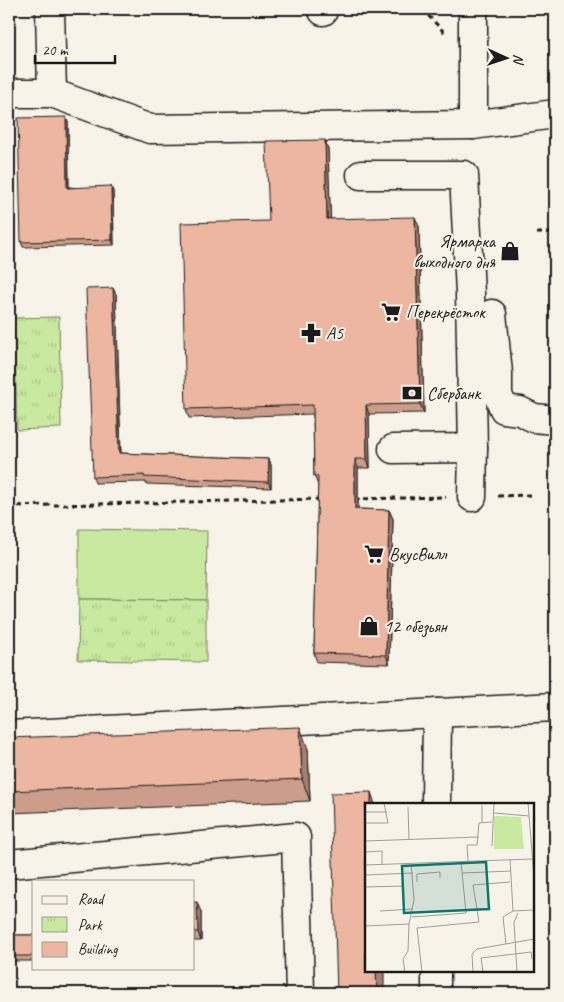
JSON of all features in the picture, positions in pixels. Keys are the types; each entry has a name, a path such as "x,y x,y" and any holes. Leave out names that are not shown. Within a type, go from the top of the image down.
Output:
{"street":[{"path":"50,9 52,93"},
{"path":"473,9 473,125"},
{"path":"9,93 52,93 150,129 473,125 555,114"},
{"path":"361,176 464,175 470,292 472,496"},
{"path":"492,314 498,373 498,395 504,409 520,411 534,418 555,420"},
{"path":"393,449 473,448"},
{"path":"9,735 555,707"},
{"path":"436,803 437,713"},
{"path":"9,864 296,837 300,993"},
{"path":"436,972 436,993"}],"path":[{"path":"537,233 555,234"},
{"path":"354,499 530,495"},
{"path":"9,506 324,499"}],"green space":[{"path":"59,317 61,428 17,430 14,318"},
{"path":"79,529 207,531 206,600 79,599"},
{"path":"79,599 206,600 206,662 78,660"}],"building":[{"path":"66,117 67,188 111,186 112,240 21,242 18,118"},
{"path":"325,140 327,219 415,217 420,404 366,405 367,459 355,459 355,509 389,510 386,655 314,653 318,476 314,476 313,405 186,409 181,223 269,221 266,141"},
{"path":"113,288 119,453 269,459 268,482 144,477 144,475 93,477 86,289"},
{"path":"300,727 302,779 9,791 9,738"},
{"path":"371,792 371,803 365,803 365,972 376,972 377,993 337,993 331,793"},
{"path":"195,902 197,902 198,932 195,932"},
{"path":"9,935 32,935 32,956 9,956"}],"place":[{"name":"Ярмарка выходного дня","path":"510,251"},
{"name":"Перекрёсток","path":"391,312"},
{"name":"А5","path":"311,333"},
{"name":"Сбербанк","path":"412,393"},
{"name":"ВкусВилл","path":"374,554"},
{"name":"12 обезьян","path":"369,626"}]}
